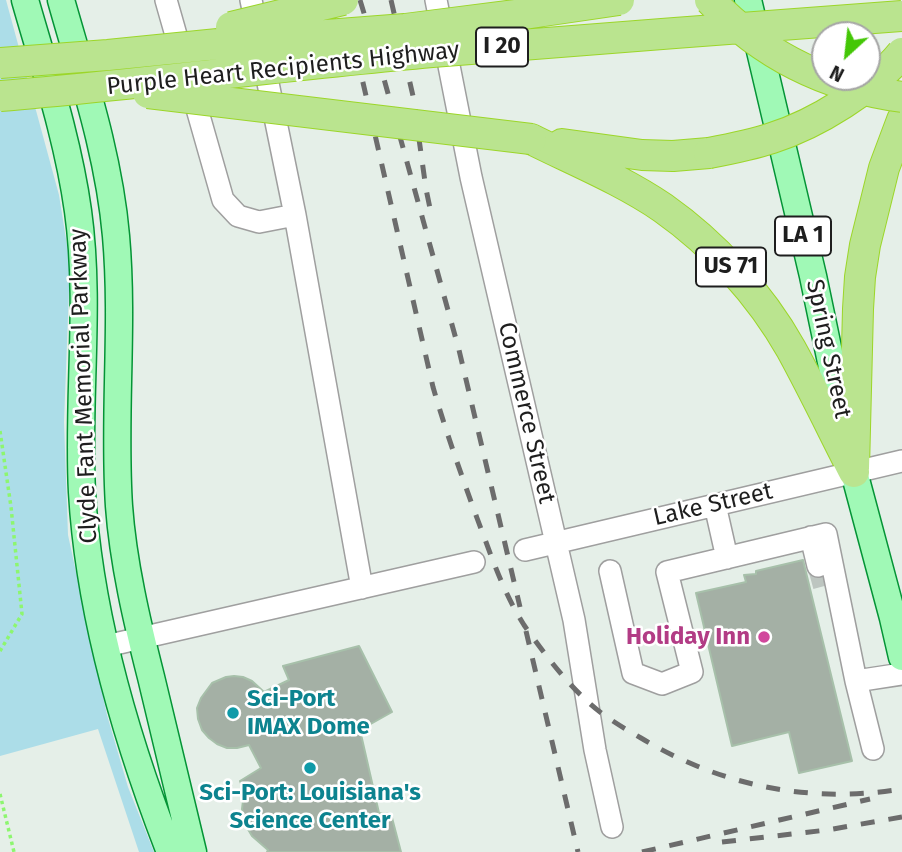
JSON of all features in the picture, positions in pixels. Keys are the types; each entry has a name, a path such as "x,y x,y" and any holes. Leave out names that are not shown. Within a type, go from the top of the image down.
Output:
{"highway":[{"name":"Purple Heart Recipients Highway","path":"0,62 405,29 619,0"},
{"path":"710,0 745,33 802,68 860,89 902,97"},
{"path":"108,55 331,2"},
{"name":"Purple Heart Recipients Highway","path":"0,96 419,54 902,16"},
{"path":"531,139 642,155 673,156 741,147 774,138 833,109 866,88 902,53"},
{"name":"US 71","path":"102,87 531,139 625,185 663,208 699,237 733,269 762,305 790,347 854,472"},
{"path":"854,472 860,277 865,244 884,168 902,120"}],"main road":[{"name":"Clyde Fant Memorial Parkway","path":"25,0 66,147 78,211 84,319 80,428 82,494 89,560 106,646 129,737 151,805 170,852"},
{"name":"Clyde Fant Memorial Parkway","path":"61,0 103,147 116,235 120,324 116,390 119,507 129,577 141,639 193,852"},
{"name":"Spring Street","path":"748,0 813,276 854,472 898,617 902,657"}],"street":[{"path":"166,0 223,200 238,216 259,222 295,215"},
{"path":"251,0 295,215 362,587"},
{"name":"Commerce Street","path":"436,0 471,177 557,542 595,750 612,827"},
{"name":"Lake Street","path":"525,550 902,461"},
{"path":"715,505 727,558"},
{"path":"610,571 633,673 662,684 692,672 667,572 826,534 873,749"},
{"path":"811,537 818,566"},
{"path":"106,646 474,562"},
{"path":"824,587 841,602"},
{"path":"856,681 902,674"}],"path":[{"path":"0,431 22,614 0,650"},
{"path":"0,794 14,852"}],"shaded area":[{"path":"0,0 6,0 59,195 70,264 64,422 68,535 107,715 128,787 154,852 139,852 98,729 0,756"}],"building":[{"name":"Holiday Inn","path":"803,560 852,761 799,773 789,732 732,746 696,593 746,582 744,575"},
{"path":"359,646 392,712 360,730 379,813 391,814 401,852 267,852 246,826 242,809 244,792 240,781 261,768 249,745 227,748 217,744 202,730 197,708 201,698 212,683 234,676 252,681 264,692 289,680 283,666"}],"tunnel":[{"path":"818,566 824,588"}],"railway":[{"path":"344,0 433,387 492,559 510,600 530,634 585,699 619,725 671,755 734,779 800,792 834,794 902,789"},
{"path":"360,0 459,350 520,607"},
{"path":"391,0 413,96 431,213"},
{"path":"526,631 578,852"},
{"path":"642,852 870,799"},
{"path":"722,842 827,830 902,817"}],"place":[{"name":"Holiday Inn","path":"764,637"},
{"name":"Sci-Port IMAX Dome","path":"233,713"},
{"name":"Sci-Port: Louisiana's Science Center","path":"310,768"}]}
